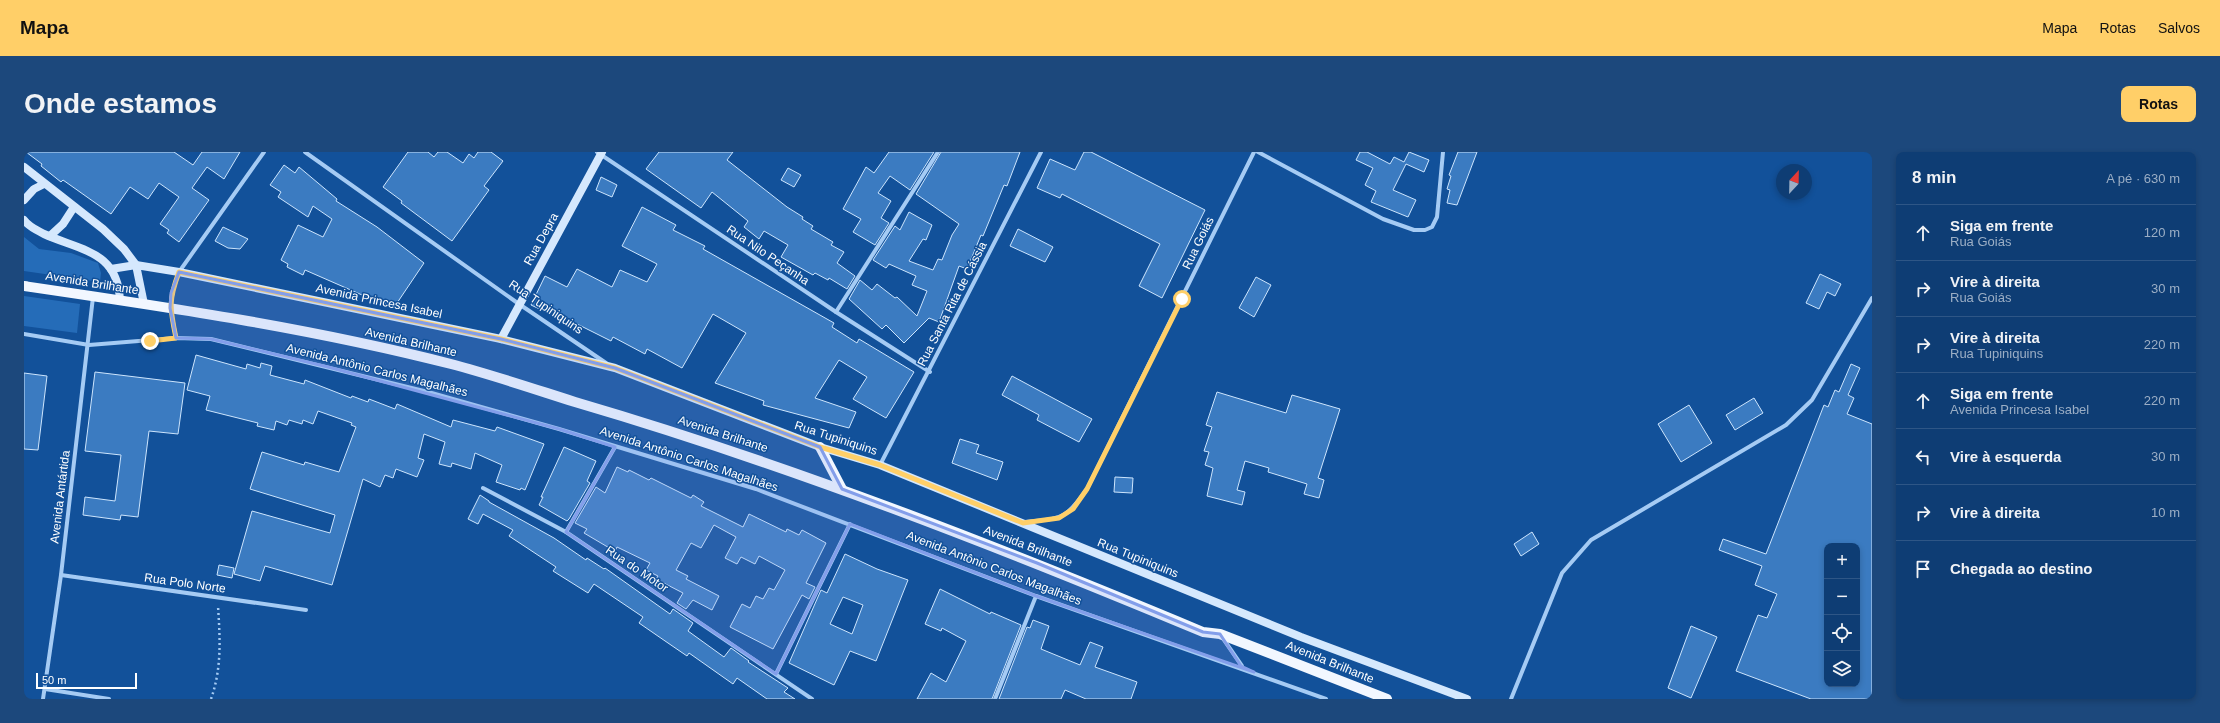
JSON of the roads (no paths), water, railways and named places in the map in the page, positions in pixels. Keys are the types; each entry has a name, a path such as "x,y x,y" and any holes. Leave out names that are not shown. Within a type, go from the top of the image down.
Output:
{"main road":[{"name":"Avenida Brilhante","path":"24,286 170,308 360,344 450,364 641,421 735,451 842,489 1037,563 1203,632 1220,634 1387,699"},
{"path":"820,447 842,489"}],"street":[{"path":"176,338 170,308 171,293 179,272 264,152"},
{"name":"Rua Tupiniquins","path":"306,152 519,304 615,368 820,447 880,465 1301,637 1467,699"},
{"path":"836,312 938,152"},
{"name":"Rua Santa Rita de Cássia","path":"880,465 930,372 1041,152"},
{"name":"Rua Goiás","path":"1023,523 1059,518 1073,509 1087,489 1254,152"},
{"path":"1258,152 1383,219 1414,230 1425,230 1434,224 1443,152"},
{"name":"Rua Depra","path":"501,339 600,153"},
{"name":"Rua Nilo Peçanha","path":"600,153 836,312 930,372"},
{"path":"24,168 103,229 136,265 144,304"},
{"path":"24,200 34,189 44,184"},
{"path":"50,236 64,224 74,207"},
{"path":"24,220 30,226 50,236 101,258 111,268 119,285 120,301"},
{"name":"Avenida Princesa Isabel","path":"111,268 136,265 179,272 501,339 615,368"},
{"name":"Avenida Antártida","path":"43,699 61,575 89,345 93,297"},
{"path":"1512,699 1562,573 1574,558 1591,540 1786,425 1812,400 1872,298"},
{"name":"Avenida Antônio Carlos Magalhães","path":"24,334 89,345 176,338 211,339 328,367 560,428 615,447 756,489 1036,596 1254,672 1326,699"},
{"path":"566,532 615,447"},
{"name":"Rua do Motor","path":"483,488 566,532 812,699"},
{"path":"776,674 850,524"},
{"name":"Rua Polo Norte","path":"61,575 306,610"},
{"path":"995,699 1036,596"},
{"path":"1220,634 1241,666 1254,672"},
{"path":"45,689 109,699"}]}
